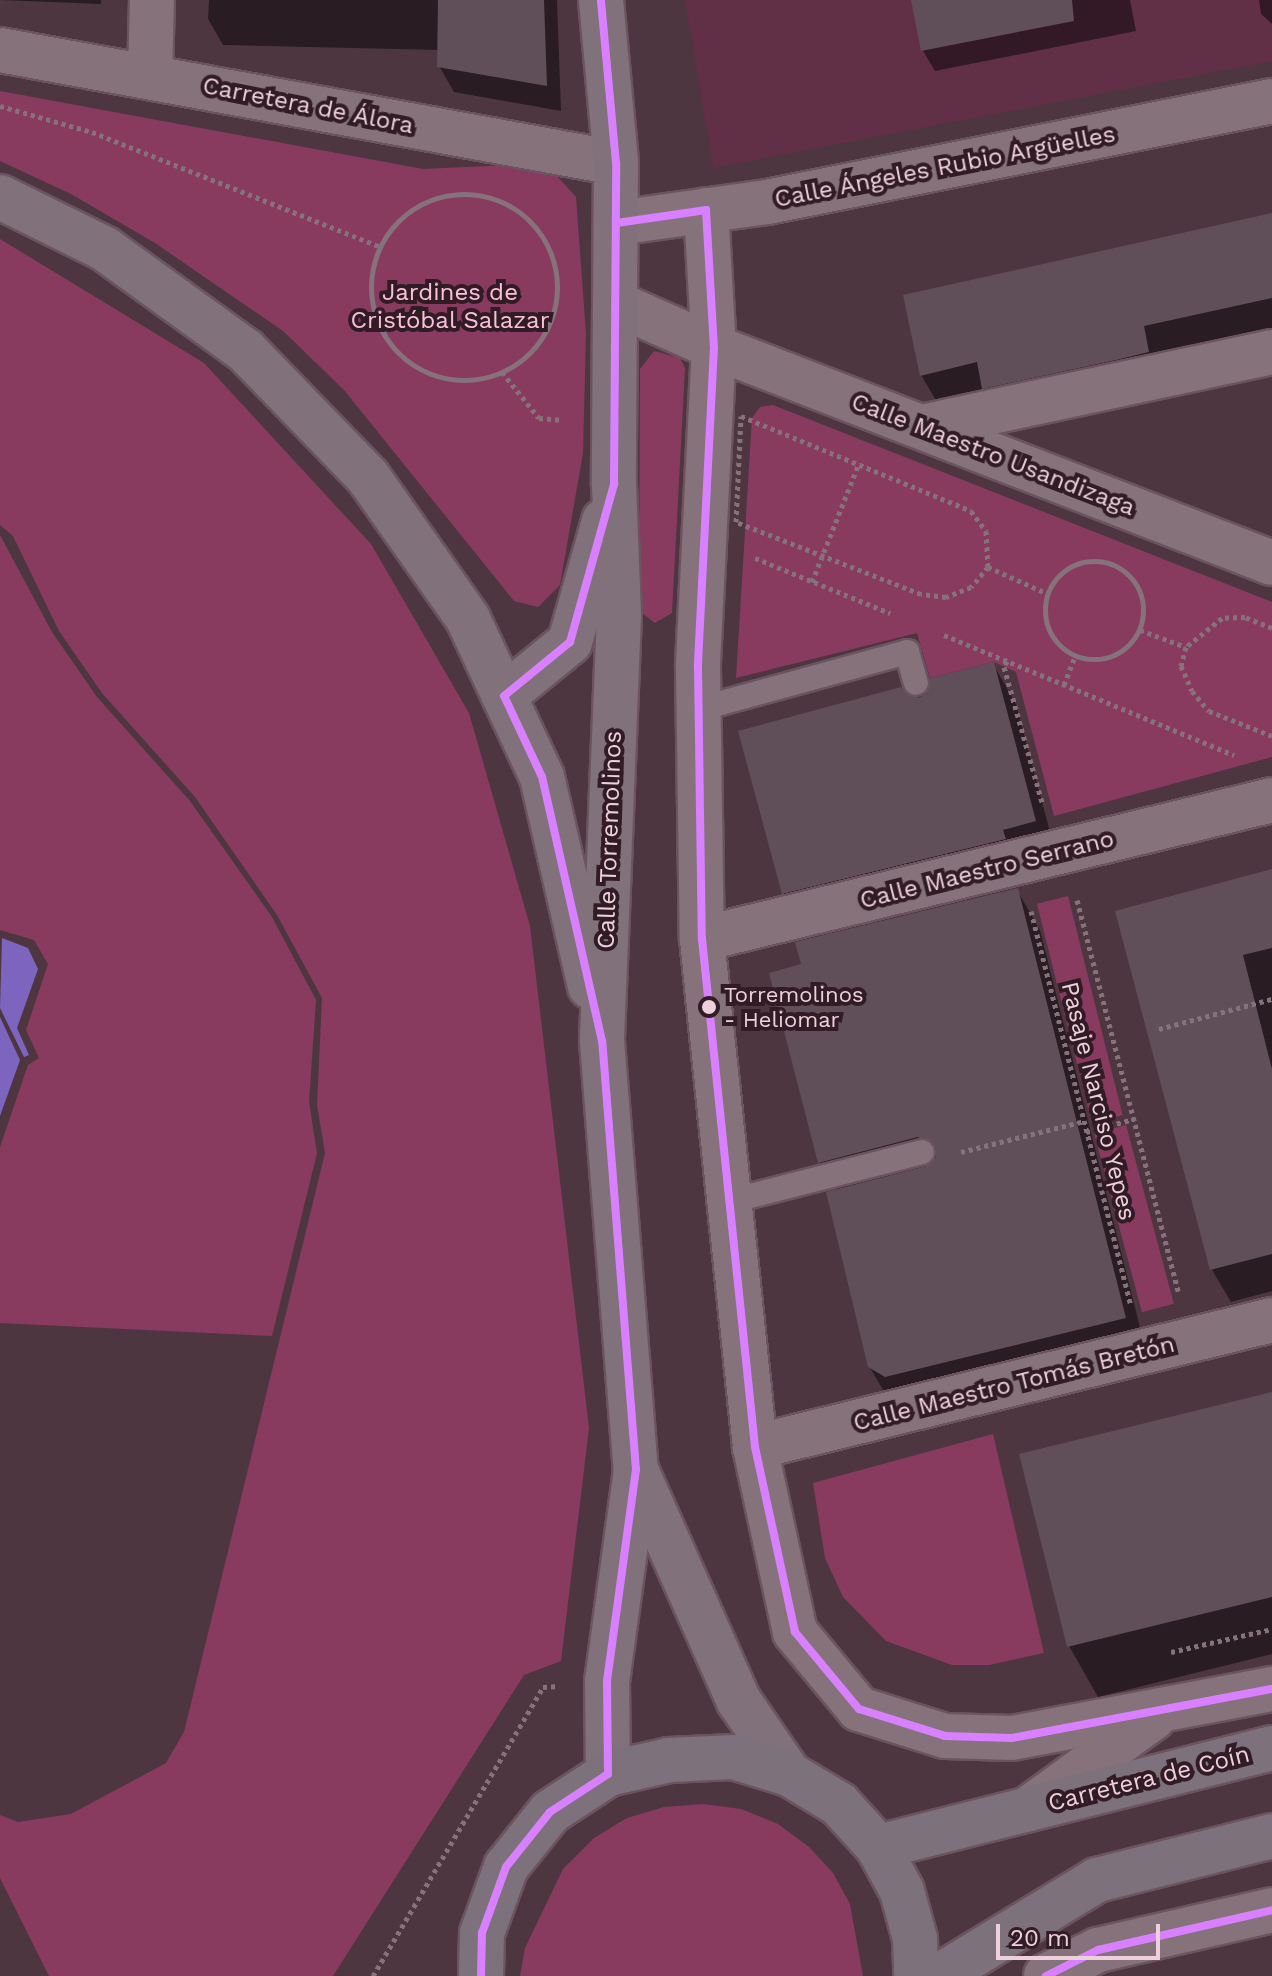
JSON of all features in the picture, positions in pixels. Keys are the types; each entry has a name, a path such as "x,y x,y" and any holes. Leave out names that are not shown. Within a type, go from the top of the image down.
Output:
{"main road":[{"name":"Calle Torremolinos","path":"601,0 616,163 614,484 619,615 602,1041 636,1470 607,1681 608,1774"},
{"path":"0,197 105,249 246,351 368,477 468,619 542,777 602,1041"},
{"path":"504,696 570,642 614,484"},
{"name":"Calle Torremolinos","path":"636,1470 739,1701 789,1774"},
{"name":"Carretera de Coín","path":"878,1847 1272,1748"},
{"path":"481,1976 482,1933 506,1867 550,1812 608,1774 669,1760 733,1757 789,1774 839,1804 878,1847 902,1891 915,1939 916,1976"},
{"path":"939,1976 1097,1880 1272,1836"}],"street":[{"path":"150,76 152,0"},
{"name":"Carretera de Álora","path":"0,50 616,163"},
{"name":"Calle Ángeles Rubio Argüelles","path":"617,223 706,210 1272,101"},
{"path":"706,210 714,347 699,709 702,939 755,1447"},
{"path":"617,304 714,347"},
{"name":"Calle Maestro Usandizaga","path":"714,347 1272,563"},
{"path":"922,427 1272,352"},
{"name":"Calle Maestro Serrano","path":"702,939 1061,870 1272,800"},
{"name":"Calle Maestro Tomás Bretón","path":"755,1447 1272,1320"},
{"name":"Carretera de Coín","path":"755,1447 795,1632 859,1709 945,1736 1012,1738 1272,1689"},
{"name":"Carretera de Coín","path":"1026,1810 1162,1712"},
{"path":"1046,1976 1098,1950 1272,1910"}],"lane":[{"path":"699,709 907,652 916,683"},
{"path":"731,1201 922,1152"}],"path":[{"path":"0,106 92,132 379,246"},
{"path":"451,195 490,197 514,207 534,224 556,269 552,319 532,350 502,372 449,379 422,370 398,353 381,330 372,303 371,275 379,246 414,208 451,195"},
{"path":"502,372 539,418 569,421"},
{"path":"812,582 879,411"},
{"path":"736,522 921,594 946,597 971,587 988,567 986,531 971,511 741,416 736,522 736,536"},
{"path":"744,553 896,616"},
{"path":"1094,561 1114,565 1140,592 1140,630 1128,646 1112,656 1075,656 1049,630 1044,612 1048,594 1058,576 1075,565 1094,561"},
{"path":"988,567 1048,594"},
{"path":"1272,628 1245,617 1222,618 1186,647 1181,666 1192,691 1209,711 1272,736"},
{"path":"1140,630 1186,647"},
{"path":"938,633 1237,757"},
{"path":"1064,685 1075,656"},
{"path":"1007,661 1004,667 1061,870"},
{"name":"Pasaje Narciso Yepes","path":"1142,1351 1027,896 1061,870 1073,884 1192,1340"},
{"path":"1159,1029 1272,999"},
{"path":"1086,1132 1134,1119"},
{"path":"951,1155 1084,1121"}],"shaded area":[{"path":"685,0 1272,0 1272,61 713,168"},
{"path":"2,938 28,948 38,969 17,1028 29,1055 24,1057 0,1008"},
{"path":"0,1017 20,1060 0,1116"}],"green space":[{"name":"Jardines de Cristóbal Salazar","path":"0,91 423,169 529,164 557,176 576,197 586,334 583,453 560,585 538,607 514,601 344,390 283,331 155,243 71,194 0,161"},
{"path":"0,239 204,363 371,544 469,713 530,926 589,1428 561,1661 524,1675 333,1976 49,1976 0,1878 0,1815 18,1822 71,1814 166,1763 184,1732 325,1153 317,1105 322,998 277,915 195,797 102,693 59,631 13,536 0,525"},
{"path":"654,351 680,358 685,368 672,613 655,623 639,611 640,369"},
{"path":"773,405 1272,602 1272,757 1054,816 1016,672 994,662 930,678 917,633 736,678 752,418 760,407"},
{"path":"0,535 52,632 97,697 190,801 272,917 316,1000 309,1102 317,1153 272,1336 0,1323 0,1147 28,1065 39,1058 26,1030 48,964 34,940 0,930"},
{"path":"1068,896 1123,1115 1092,1123 1037,904"},
{"path":"1126,1125 1174,1304 1142,1312 1094,1134"},
{"path":"993,1434 1044,1653 989,1665 952,1665 886,1641 843,1597 825,1558 813,1483"},
{"path":"703,1804 741,1809 778,1824 809,1847 833,1873 850,1904 863,1976 520,1976 525,1948 563,1869 594,1838 627,1818 664,1807"}],"building":[{"path":"438,0 544,0 547,86 437,67"},
{"path":"911,0 1072,0 1074,21 921,51"},
{"path":"1272,213 1272,298 1144,326 1149,352 1116,360 982,389 977,362 920,376 903,295"},
{"path":"994,662 1036,821 1003,830 1006,839 782,894 738,731 901,687 906,694 919,698 927,693 930,678"},
{"path":"1272,869 1272,948 1243,955 1272,1069 1272,1254 1210,1270 1115,911"},
{"path":"1018,888 1126,1318 885,1377 868,1367 826,1192 926,1166 936,1157 936,1148 918,1137 818,1163 769,973 801,964 795,942"},
{"path":"1272,1392 1272,1597 1067,1647 1019,1454"}],"transit line":[{"path":"481,1976 482,1933 506,1867 550,1812 608,1774 607,1681 636,1470 602,1041 542,777 504,696 570,642 614,484 616,163 601,0"},
{"path":"617,223 706,210 714,347 698,667 702,939 755,1447 795,1632 859,1709 945,1736 1012,1738 1272,1689"},
{"path":"1046,1976 1098,1950 1272,1910"}],"place":[{"name":"Torremolinos - Heliomar","path":"709,1007"}]}
